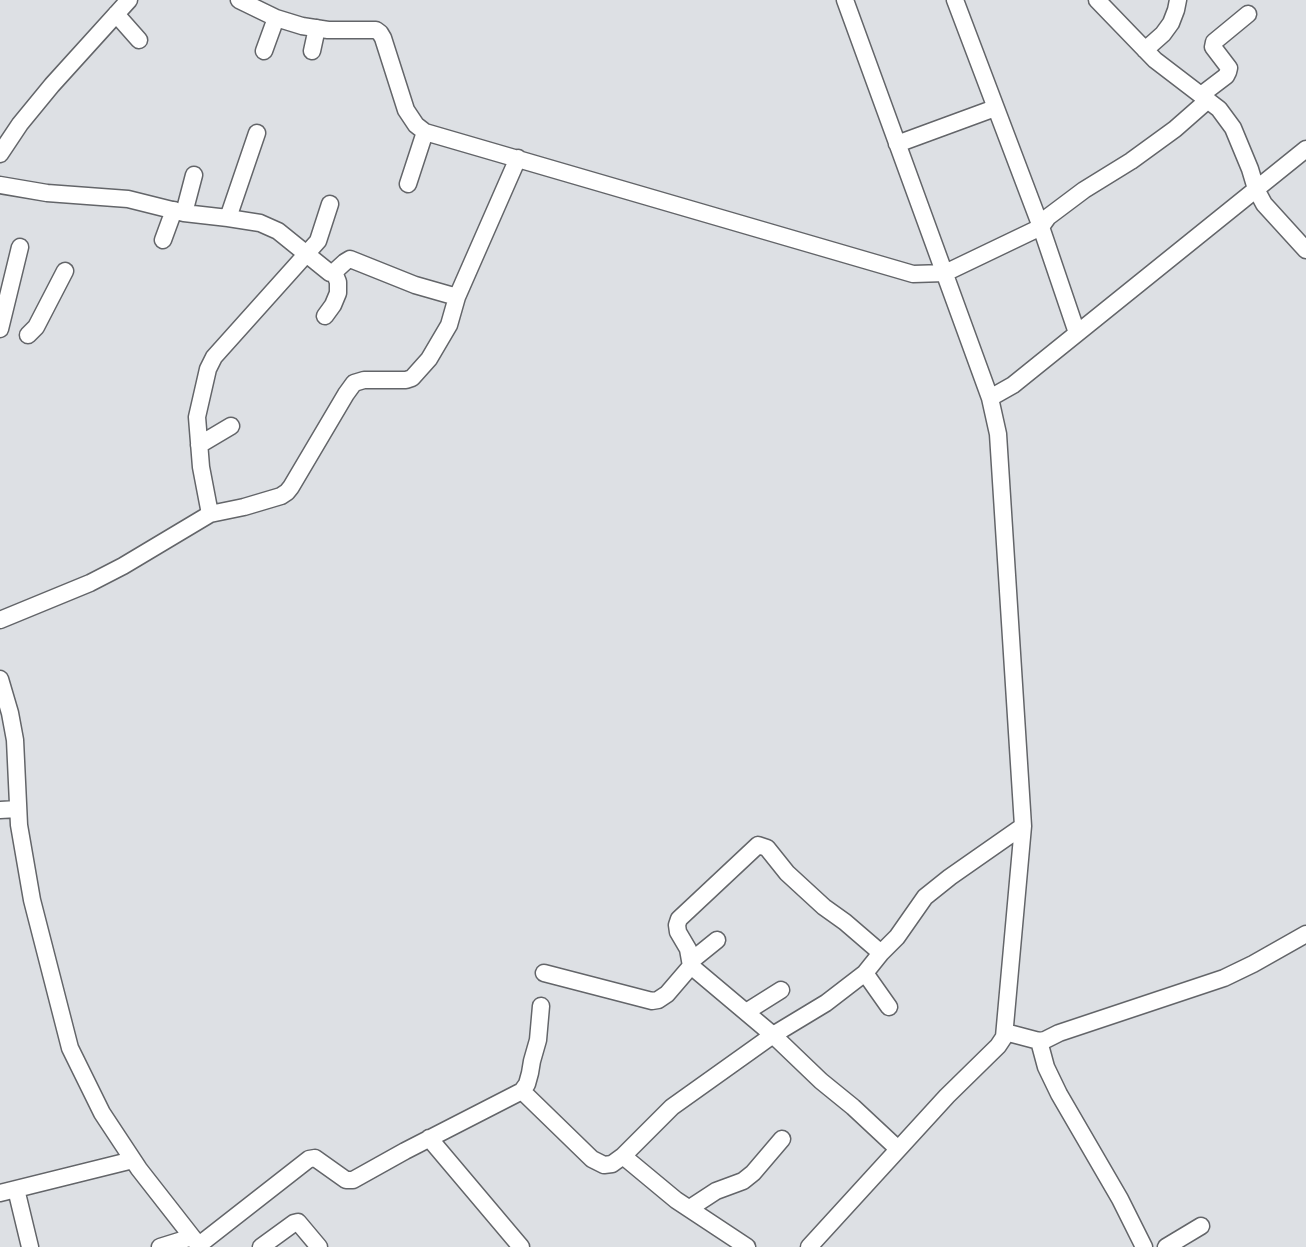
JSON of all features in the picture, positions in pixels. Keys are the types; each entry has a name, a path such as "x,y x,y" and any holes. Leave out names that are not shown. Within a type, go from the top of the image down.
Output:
{"street":[{"path":"0,154 20,124 52,85 129,0"},
{"path":"239,0 276,18 302,26 376,30 383,38 406,110 416,125 425,132 913,274 945,273 1041,227 1048,217 1084,190 1132,161 1175,129 1226,76 1229,68 1213,47 1214,42 1248,14"},
{"path":"955,0 1041,227 1078,333"},
{"path":"1096,0 1145,50 1219,109 1233,128 1256,189 1264,204 1305,246"},
{"path":"1145,50 1163,34 1176,10 1178,0"},
{"path":"809,1247 947,1096 998,1046 1005,1032 1023,826 998,434 990,398 898,144 849,1"},
{"path":"116,14 139,40"},
{"path":"264,51 276,18"},
{"path":"312,51 318,28"},
{"path":"898,144 995,108"},
{"path":"408,184 425,132"},
{"path":"228,218 257,133"},
{"path":"990,398 1013,385 1306,149"},
{"path":"0,620 90,583 123,566 210,514 244,507 281,496 287,492 350,388 359,381 406,380 412,378 429,359 449,325 458,297 518,158"},
{"path":"162,240 179,211 194,175"},
{"path":"0,185 128,200 179,211 260,223 278,231 326,271 334,272 350,259 414,284 458,297"},
{"path":"210,514 201,467 197,417 208,368 214,357 318,241 330,204"},
{"path":"20,247 0,330 33,337 36,327 65,271"},
{"path":"325,316 333,305 338,293 338,282 334,272"},
{"path":"199,445 231,426"},
{"path":"0,679 5,713 15,740 19,825 32,900 70,1048 102,1113 133,1160 197,1243"},
{"path":"0,810 18,809"},
{"path":"522,1091 592,1159 604,1165 612,1164 623,1156 672,1107 773,1035 826,1003 865,973 897,937 925,897 950,876 1023,826"},
{"path":"881,953 824,907 787,873 767,848 758,845 679,919 676,925 688,949 691,964 773,1035 821,1081 854,1107 898,1149"},
{"path":"1005,1032 1039,1041 1224,978 1306,934"},
{"path":"544,973 652,1001 658,1000 672,989 691,964 717,940"},
{"path":"865,973 889,1007"},
{"path":"746,1012 781,990"},
{"path":"160,1247 197,1243 309,1159 315,1158 350,1181 522,1091 527,1084 538,1040 541,1006"},
{"path":"1039,1041 1046,1068 1120,1199 1144,1247"},
{"path":"429,1138 521,1247"},
{"path":"690,1208 716,1191 743,1181 753,1173 782,1139"},
{"path":"623,1156 676,1200 747,1247"},
{"path":"0,1193 133,1160"},
{"path":"16,1189 30,1247"},
{"path":"261,1247 298,1222 319,1247"},
{"path":"1166,1247 1202,1226"}]}
